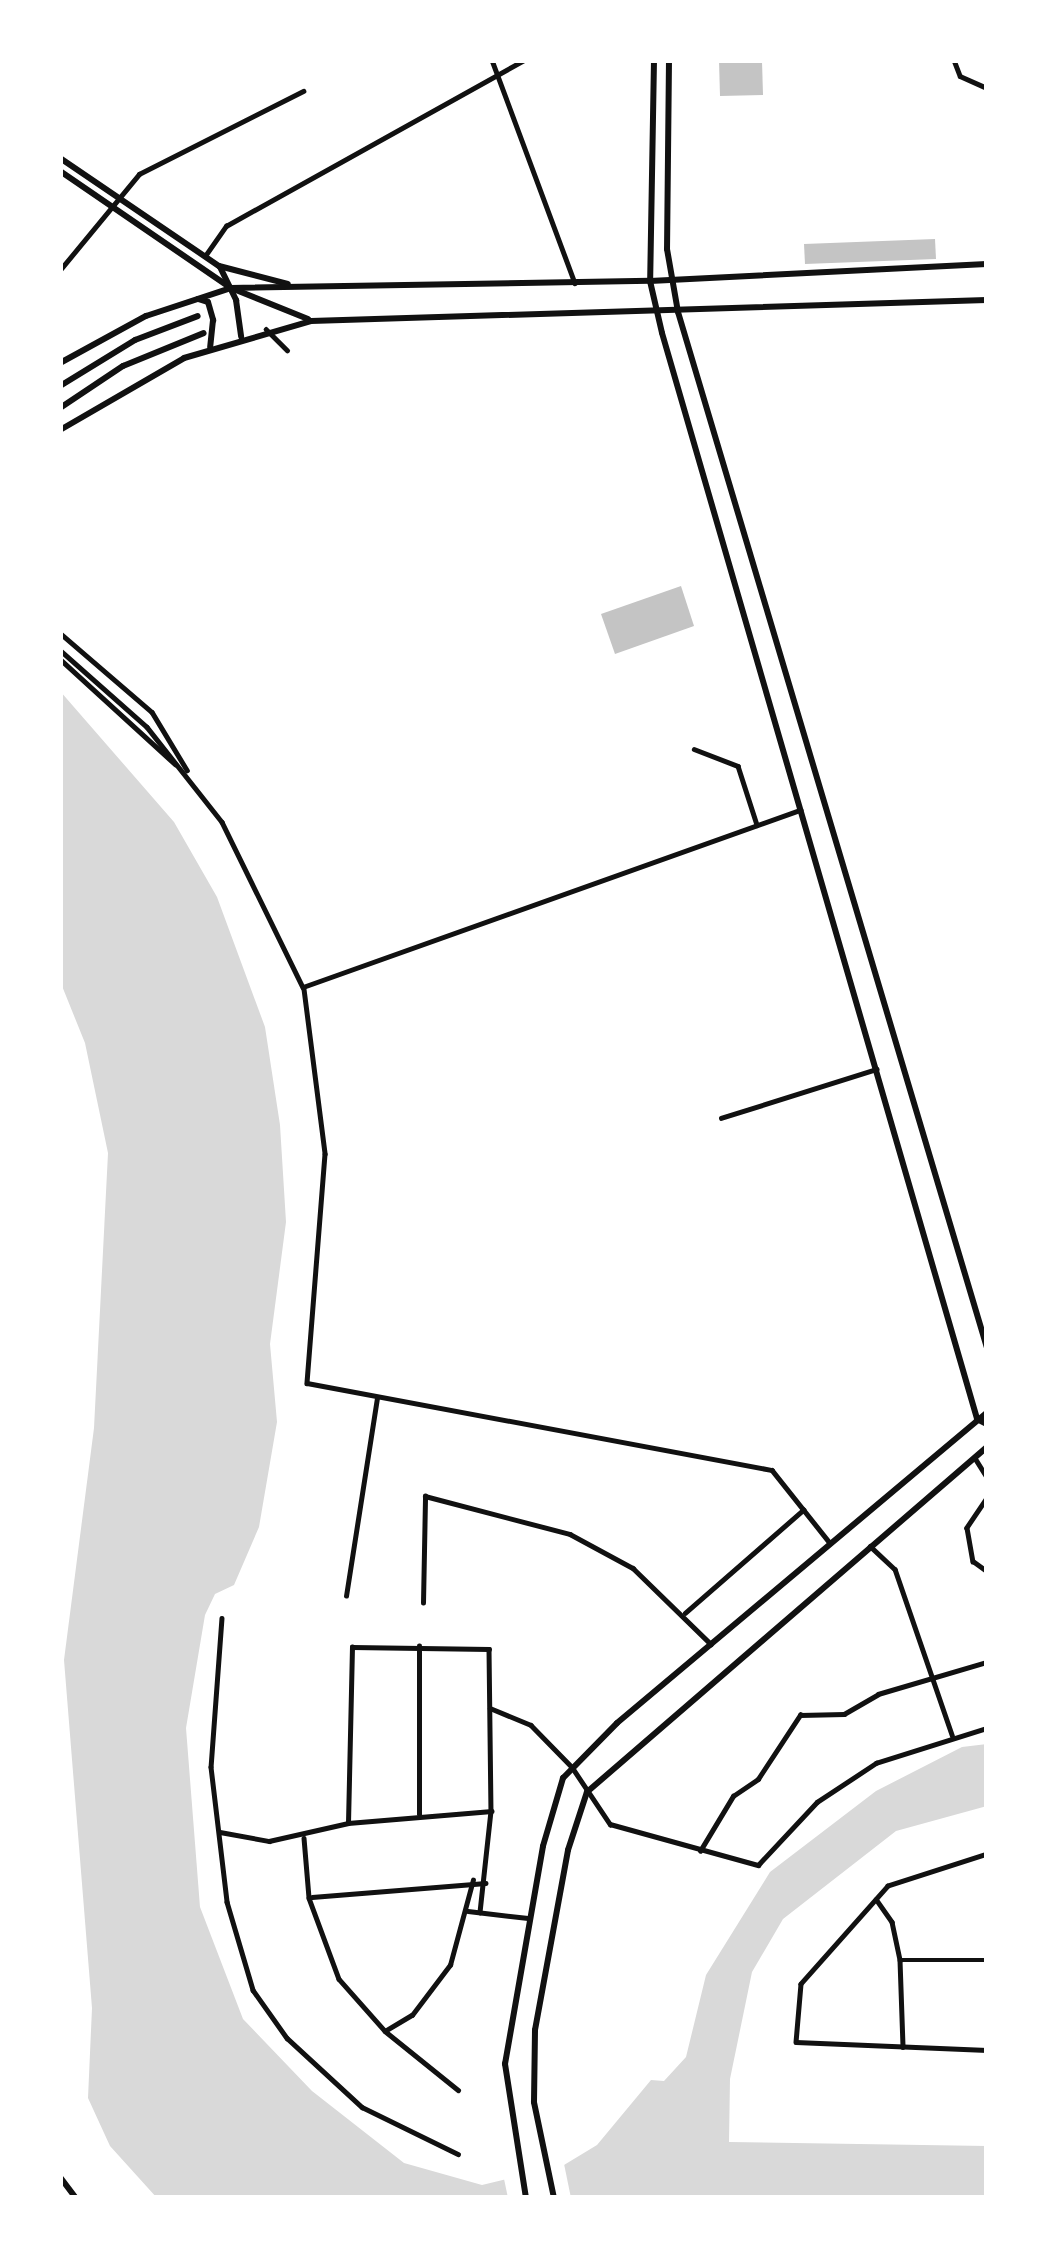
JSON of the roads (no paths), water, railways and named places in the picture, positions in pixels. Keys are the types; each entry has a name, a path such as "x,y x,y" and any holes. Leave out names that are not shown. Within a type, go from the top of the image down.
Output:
{"main road":[{"path":"653,60 650,281 657,313 977,1419 987,1424"},
{"path":"669,60 671,280 678,312 987,1348"},
{"path":"60,158 219,266 303,287"},
{"path":"60,171 231,288 311,321"},
{"path":"60,363 146,316 231,288 650,281 987,264"},
{"path":"219,266 231,288 241,337"},
{"path":"197,299 208,302 210,347"},
{"path":"60,430 133,381 210,347 311,321 446,311 657,313 987,300"},
{"path":"60,386 134,340 198,316"},
{"path":"60,408 122,366 204,333"},
{"path":"526,2198 506,2107 506,2065 549,1816 572,1767 987,1412"},
{"path":"554,2198 534,2102 535,2030 552,1929 587,1792 987,1448"},
{"path":"60,2177 76,2198"}],"street":[{"path":"492,60 575,283"},
{"path":"204,257 226,226 524,60"},
{"path":"954,60 960,76 987,88"},
{"path":"60,270 108,206 139,174 303,91"},
{"path":"266,329 287,350"},
{"path":"60,633 152,712 246,860 303,987 325,1154 325,1228 302,1376 377,1397 772,1470 830,1543"},
{"path":"60,650 113,694 193,780"},
{"path":"60,659 193,780"},
{"path":"694,749 738,766 757,825"},
{"path":"303,987 800,810"},
{"path":"721,1118 876,1069"},
{"path":"346,1596 377,1397"},
{"path":"975,1458 987,1477"},
{"path":"423,1604 425,1496 570,1534 633,1568 685,1613 711,1644"},
{"path":"987,1498 967,1528 974,1561 987,1571"},
{"path":"685,1613 803,1509"},
{"path":"870,1546 895,1570 952,1735"},
{"path":"222,1618 212,1701 218,1831 237,1948 253,1990 287,2038 362,2107 458,2154"},
{"path":"419,1645 419,1814"},
{"path":"348,1823 352,1646 489,1649 491,1811 480,1912"},
{"path":"700,1851 733,1796 758,1779 800,1715 844,1714 878,1694 934,1682 987,1662"},
{"path":"490,1708 531,1725 572,1767 610,1824 758,1865 817,1802 875,1762 987,1728"},
{"path":"218,1831 304,1838 348,1823 491,1811"},
{"path":"304,1838 309,1898 326,1957 385,2031 458,2090"},
{"path":"987,1854 954,1860 875,1899 801,1984 796,2042 987,2050"},
{"path":"385,2031 434,1992 468,1911 473,1880"},
{"path":"309,1898 485,1882"},
{"path":"875,1899 892,1922 900,1960 903,2047"},
{"path":"468,1911 531,1918"},
{"path":"900,1960 987,1960"}]}
